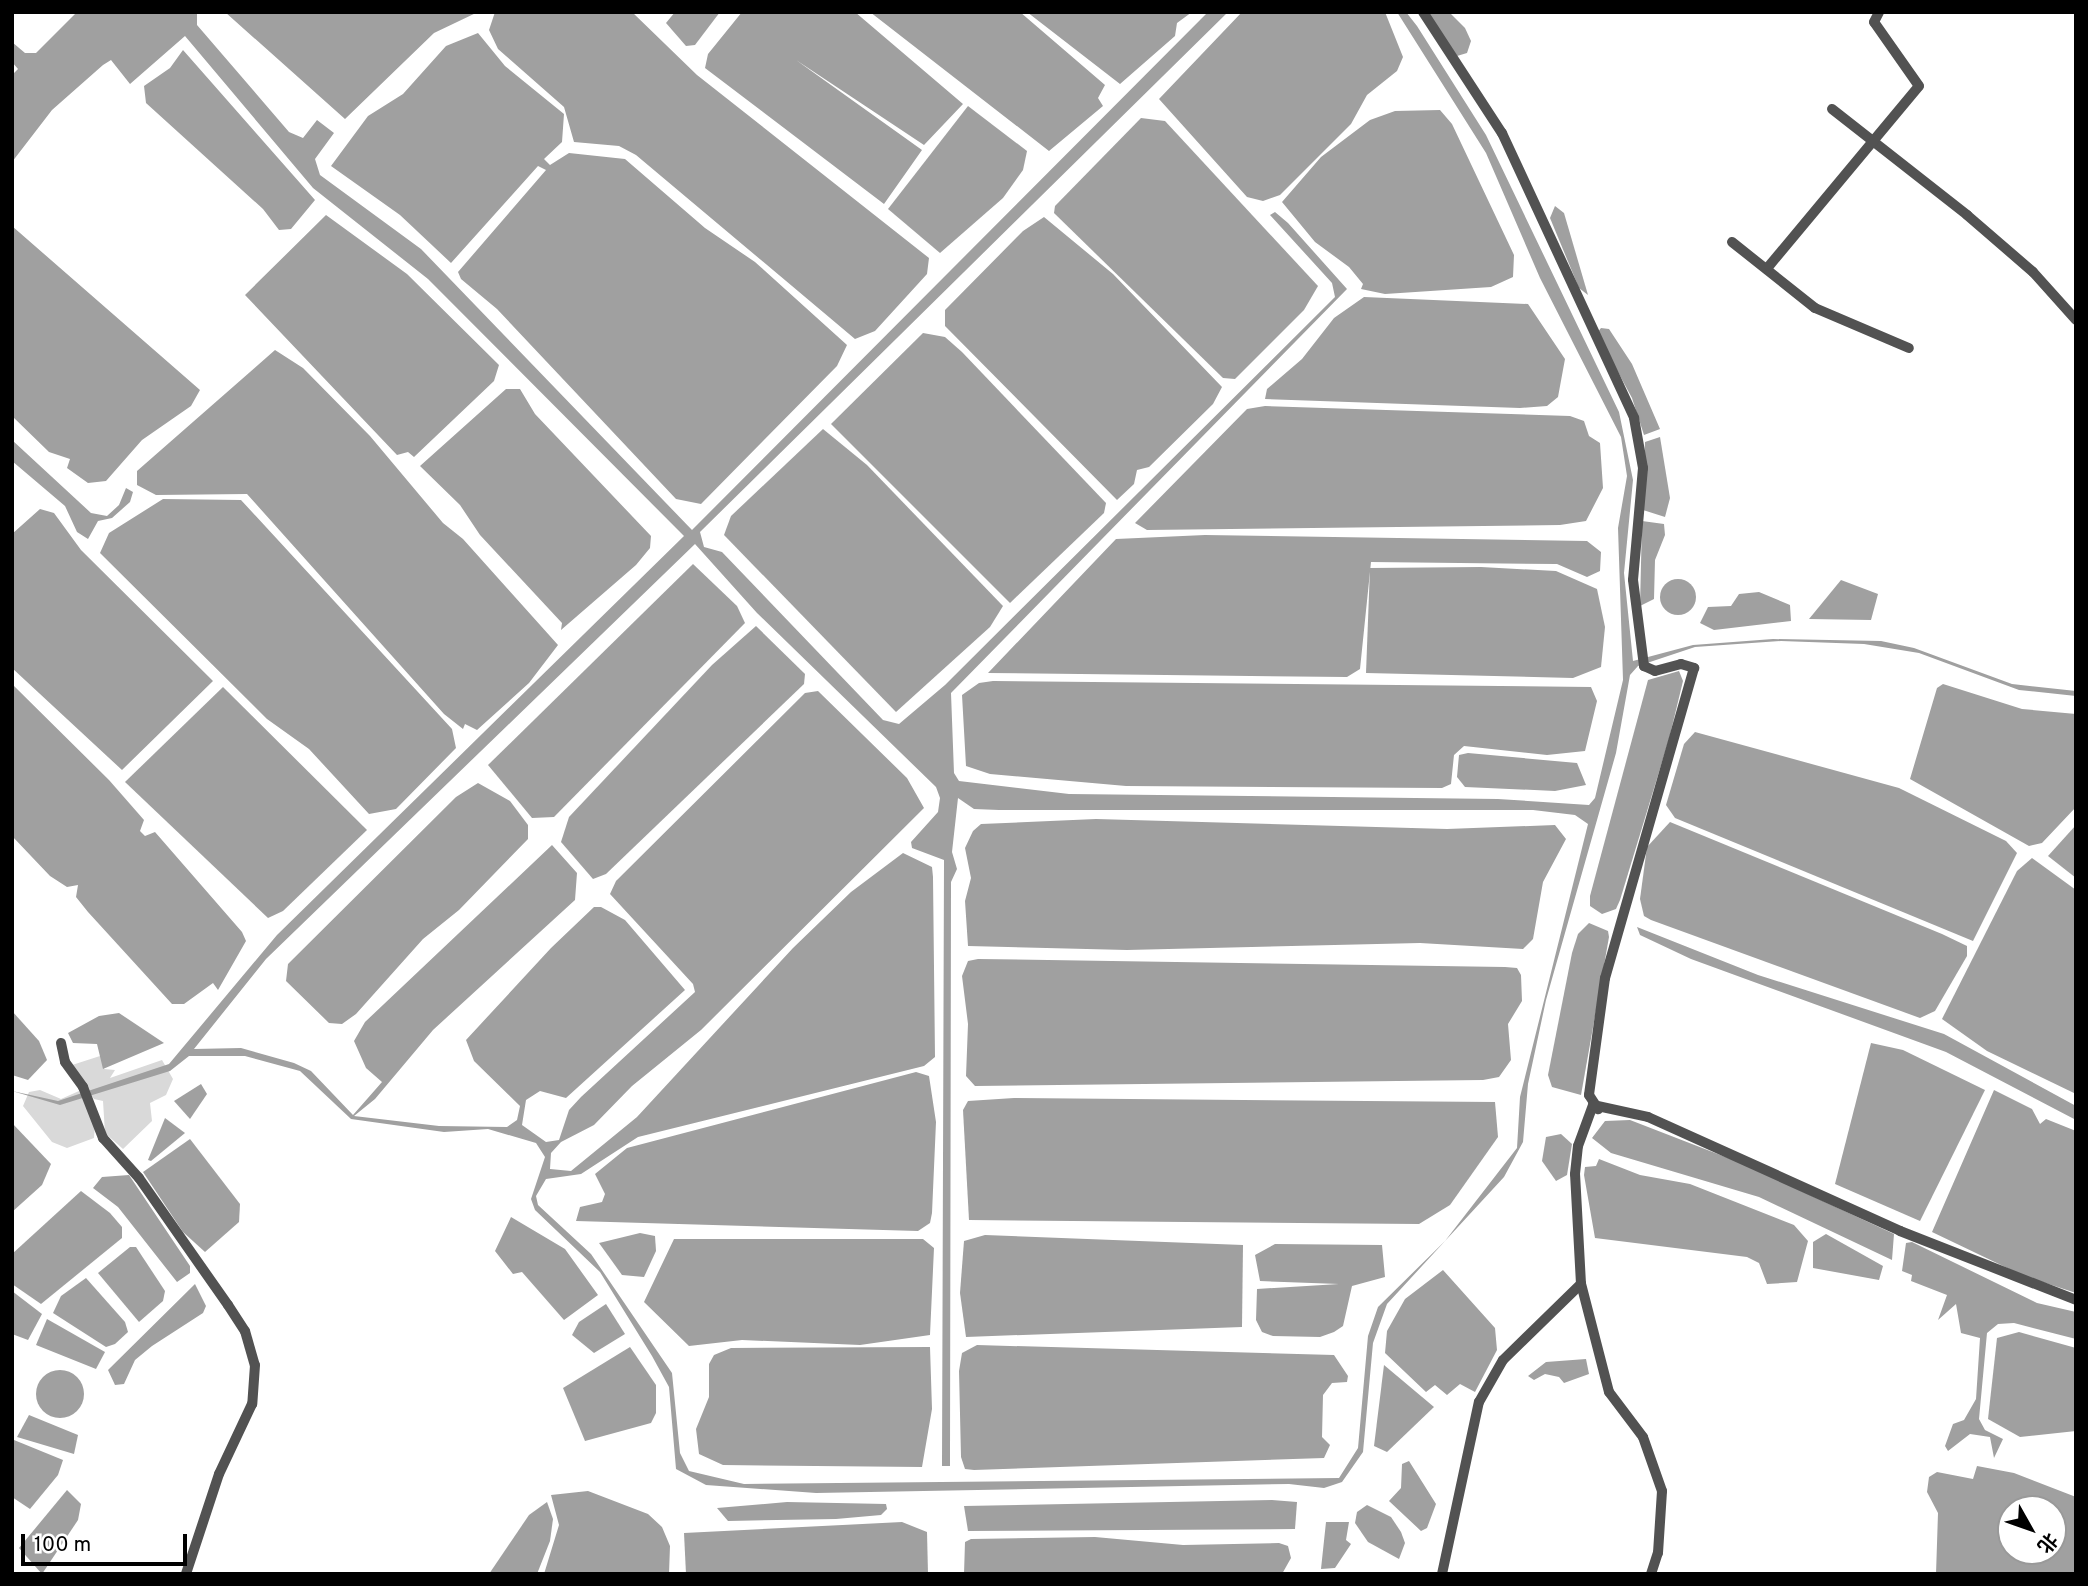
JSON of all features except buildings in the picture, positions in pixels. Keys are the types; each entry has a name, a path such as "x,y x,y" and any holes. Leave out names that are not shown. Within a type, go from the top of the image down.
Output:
{"street":[{"path":"1423,12 1502,132 1634,418 1643,468 1633,580 1643,663 1655,671 1690,664 1694,680 1605,978 1590,1080 1596,1107 1578,1146 1575,1174 1581,1284 1609,1392 1643,1437 1662,1490 1651,1574"},
{"path":"1769,266 1872,146 1919,86 1874,22 1879,12"},
{"path":"1832,109 1872,146 1967,215 2033,272 2076,320"},
{"path":"1732,242 1769,266 1815,308 1909,348"},
{"path":"61,1043 65,1062 83,1087 103,1138 139,1178 244,1331 255,1365 252,1404 219,1474 187,1574"},
{"path":"1596,1107 1648,1117 1900,1231 2076,1300"},
{"path":"1442,1574 1479,1402 1503,1360 1581,1284"}],"shaded area":[{"path":"77,12 197,12 197,25 289,132 303,138 317,120 334,133 315,159 320,175 421,249 692,530 1208,12 1228,12 700,532 704,547 722,552 883,720 899,724 945,685 1335,297 1332,283 1270,215 1275,212 1347,289 951,693 954,773 959,781 1069,794 1498,799 1589,805 1595,798 1623,680 1618,528 1627,476 1621,437 1540,278 1486,153 1397,12 1406,12 1486,135 1619,412 1633,480 1624,573 1633,661 1693,645 1773,639 1881,641 1914,648 2012,684 2076,691 2076,696 2019,690 1919,653 1864,644 1781,641 1695,647 1638,666 1630,675 1616,753 1546,1000 1528,1084 1523,1142 1504,1177 1387,1304 1373,1343 1363,1452 1342,1482 1324,1488 1289,1484 816,1493 706,1485 676,1469 669,1387 600,1272 535,1210 531,1199 545,1157 536,1143 488,1129 444,1132 351,1119 300,1071 245,1056 189,1056 170,1071 60,1105 12,1091 58,1101 169,1064 277,935 684,536 428,279 313,188 185,36 130,84 111,60 103,65 52,110 12,162 12,75 18,69 12,62 12,42 25,53 36,53","holes":["695,544 757,613 936,787 940,798 938,812 911,842 912,848 944,860 942,1466 950,1466 951,882 957,869 952,852 958,798 974,809 999,810 1533,810 1575,815 1588,824 1520,1097 1517,1148 1445,1241 1378,1307 1368,1336 1358,1448 1339,1478 744,1484 689,1471 680,1453 672,1373 591,1254 538,1205 536,1196 546,1179 581,1174 638,1137 924,1066 935,1057 932,867 903,853 851,892 793,948 637,1117 571,1171 550,1169 551,1153 561,1142 594,1125 632,1086 701,1030 924,808 907,778 818,691 805,693 616,881 610,894 693,984 695,992 569,1110 559,1140 546,1142 522,1125 526,1100 540,1091 566,1098 685,990 625,920 601,907 594,907 551,948 466,1040 474,1061 520,1106 517,1120 507,1127 439,1126 354,1116 375,1099 433,1030 575,900 577,873 552,845 365,1022 354,1041 366,1068 382,1082 353,1115 311,1071 294,1063 241,1048 194,1049 266,959"]},
{"path":"225,12 478,12 434,33 345,119"},
{"path":"495,12 632,12 697,75 929,258 927,274 875,331 855,339 636,155 619,146 574,142 564,107 498,49 489,30"},
{"path":"675,12 720,12 695,45 686,46 666,23"},
{"path":"742,12 855,12 963,104 924,145 796,60 922,150 884,204 705,68 708,54"},
{"path":"870,12 1020,12 1105,85 1098,98 1103,106 1049,151"},
{"path":"1027,12 1192,12 1177,23 1175,36 1120,84"},
{"path":"1242,12 1385,12 1403,57 1397,71 1367,95 1351,124 1280,195 1263,201 1247,197 1159,99"},
{"path":"1427,12 1450,13 1465,28 1471,41 1467,53 1457,56"},
{"path":"478,33 505,66 564,114 562,142 544,159 550,165 569,153 625,159 705,228 755,262 847,345 837,366 701,504 676,499 497,309 461,279 458,272 546,170 538,166 451,263 400,215 331,166 368,116 403,94 446,46"},
{"path":"183,50 315,200 291,229 279,230 263,209 146,103 144,86 170,68"},
{"path":"968,106 1027,151 1023,170 1003,198 940,253 888,209"},
{"path":"1440,110 1452,124 1514,255 1513,277 1491,287 1385,294 1361,289 1363,284 1349,267 1315,242 1282,202 1321,157 1370,120 1395,111"},
{"path":"1141,118 1165,121 1318,286 1304,310 1235,379 1223,378 1054,213 1055,206"},
{"path":"1555,206 1564,213 1588,295 1579,288 1550,218"},
{"path":"326,215 407,274 499,365 494,381 414,457 408,452 397,455 245,295"},
{"path":"1044,217 1113,274 1222,387 1213,404 1149,467 1137,470 1134,484 1117,500 945,326 945,310 1023,231"},
{"path":"12,226 200,390 191,406 142,440 106,481 88,483 67,468 70,459 49,452 12,416"},
{"path":"1364,297 1528,304 1565,359 1558,397 1547,406 1520,408 1265,399 1267,389 1302,359 1334,318"},
{"path":"1601,328 1609,329 1632,364 1660,429 1644,435 1632,398 1597,333"},
{"path":"923,333 945,337 962,352 1106,503 1104,513 1010,603 831,424"},
{"path":"275,350 303,368 370,436 443,523 463,539 558,645 529,683 477,730 465,724 463,729 444,714 247,494 156,495 137,485 137,471"},
{"path":"506,389 520,389 535,414 651,536 650,548 636,565 561,630 562,623 480,535 460,505 420,466"},
{"path":"1265,406 1570,416 1584,421 1589,436 1600,443 1603,488 1586,521 1560,525 1147,530 1135,523 1247,409"},
{"path":"823,429 867,465 1003,606 990,627 896,712 724,535 731,516"},
{"path":"1660,437 1670,498 1665,517 1643,510 1645,442"},
{"path":"12,440 91,513 107,516 119,505 126,488 133,492 130,502 112,518 98,521 88,539 77,532 65,506 12,461"},
{"path":"163,499 241,500 452,729 456,748 396,809 369,814 309,749 267,719 100,553 109,533"},
{"path":"40,509 54,513 81,550 213,681 122,770 12,668 12,534"},
{"path":"1642,521 1664,524 1665,535 1655,560 1654,599 1640,606"},
{"path":"1205,535 1587,541 1601,552 1600,571 1587,577 1557,564 1371,562 1360,669 1347,677 988,673 1116,539"},
{"path":"693,564 737,606 745,623 554,817 532,818 488,765"},
{"path":"1481,567 1556,571 1597,589 1605,627 1601,667 1573,678 1366,673 1370,568"},
{"path":"1678,579 1691,584 1696,597 1691,610 1678,615 1665,610 1660,597 1665,584"},
{"path":"1841,580 1878,594 1871,620 1809,619"},
{"path":"1759,592 1790,605 1791,621 1714,630 1700,623 1708,607 1731,606 1739,594"},
{"path":"756,626 805,674 804,684 606,874 593,879 561,842 569,817 712,665"},
{"path":"1679,671 1683,681 1669,739 1620,900 1616,909 1602,914 1590,906 1590,896 1648,680"},
{"path":"979,683 1591,687 1597,701 1585,751 1547,755 1464,746 1454,755 1451,784 1442,788 1126,786 990,774 966,766 962,695"},
{"path":"12,684 109,780 144,820 140,831 145,836 155,832 242,932 246,941 218,990 213,983 184,1004 172,1004 76,897 78,885 67,887 50,876 12,836"},
{"path":"1943,684 2022,709 2076,714 2076,807 2042,843 2029,846 1910,779 1937,688"},
{"path":"223,687 367,830 283,911 268,918 125,782"},
{"path":"1695,732 1899,788 2006,841 2017,853 1973,941 1675,818 1666,805 1684,744"},
{"path":"1468,753 1577,763 1586,785 1555,791 1465,787 1457,777 1459,755"},
{"path":"478,783 510,801 528,825 528,839 459,910 423,939 356,1014 342,1024 329,1023 286,981 288,964 456,797"},
{"path":"1096,819 1447,829 1555,825 1566,839 1543,882 1533,939 1523,949 1420,943 1127,950 968,946 965,901 971,878 965,848 973,831 981,824"},
{"path":"1670,822 1942,934 1967,946 1967,956 1935,1011 1920,1018 1651,920 1644,916 1640,899 1647,847"},
{"path":"2076,825 2076,878 2048,856"},
{"path":"2032,858 2076,890 2076,1094 1987,1051 1942,1019 2017,871"},
{"path":"1589,923 1608,931 1609,937 1581,1095 1552,1087 1548,1075 1572,953 1578,934"},
{"path":"1637,927 1758,975 1944,1034 2076,1106 2076,1120 1946,1052 1691,959 1640,935"},
{"path":"978,959 1505,967 1517,968 1521,975 1522,1001 1508,1024 1511,1060 1499,1077 1483,1080 975,1086 966,1076 968,1024 962,976 968,961"},
{"path":"12,1011 39,1041 47,1060 28,1080 12,1075"},
{"path":"119,1013 164,1043 103,1069 97,1044 73,1043 68,1033 99,1016"},
{"path":"1871,1043 1903,1050 1985,1090 1920,1221 1835,1184"},
{"path":"100,1056 105,1058 104,1069 115,1070 110,1078 162,1060 173,1079 166,1095 150,1103 152,1121 123,1149 105,1133 103,1101 94,1099 69,1066"},
{"path":"916,1072 929,1076 936,1122 932,1213 930,1223 918,1231 576,1221 580,1207 602,1202 605,1194 595,1174 627,1148"},
{"path":"201,1084 207,1094 190,1119 174,1101"},
{"path":"40,1090 61,1099 79,1091 95,1125 94,1138 67,1148 52,1142 23,1106 29,1092"},
{"path":"1994,1090 2032,1109 2040,1124 2046,1119 2076,1131 2076,1293 2024,1276 1932,1232"},
{"path":"1014,1098 1495,1102 1498,1137 1450,1205 1419,1224 969,1220 963,1110 968,1101"},
{"path":"165,1118 185,1133 151,1161 148,1160"},
{"path":"1630,1120 1741,1163 1894,1234 1892,1260 1759,1197 1611,1153 1592,1138 1605,1121"},
{"path":"12,1123 51,1164 42,1185 12,1212"},
{"path":"1561,1134 1572,1144 1567,1175 1556,1181 1542,1161 1546,1137"},
{"path":"190,1139 240,1204 239,1222 205,1252 183,1232 143,1172"},
{"path":"1599,1159 1640,1175 1690,1184 1794,1225 1808,1241 1797,1282 1767,1284 1759,1263 1747,1257 1595,1238 1584,1175 1585,1167 1596,1166"},
{"path":"129,1175 190,1266 190,1273 177,1282 118,1207 93,1188 102,1177"},
{"path":"81,1191 110,1213 122,1227 122,1238 41,1304 12,1284 12,1254"},
{"path":"511,1217 565,1249 598,1295 564,1320 522,1272 513,1274 495,1251"},
{"path":"640,1233 655,1236 656,1251 644,1277 622,1275 599,1243"},
{"path":"1826,1234 1883,1266 1879,1280 1813,1268 1813,1242"},
{"path":"985,1235 1243,1245 1242,1327 966,1337 960,1293 964,1241"},
{"path":"674,1239 923,1239 934,1248 930,1335 860,1345 742,1340 689,1346 644,1302"},
{"path":"1912,1242 2037,1303 2076,1312 2076,1339 2014,1323 1998,1324 1987,1333 1979,1419 1985,1430 2003,1439 1994,1458 1990,1437 1970,1434 1948,1451 1945,1446 1953,1424 1964,1420 1976,1399 1980,1338 1961,1333 1956,1304 1938,1320 1947,1295 1911,1281 1912,1275 1902,1271 1906,1243"},
{"path":"1275,1244 1382,1245 1385,1277 1352,1286 1343,1326 1334,1332 1320,1337 1273,1336 1262,1332 1256,1320 1257,1289 1339,1284 1260,1281 1255,1255"},
{"path":"130,1247 136,1247 165,1291 163,1301 139,1322 98,1273"},
{"path":"1443,1270 1495,1328 1497,1350 1475,1392 1460,1384 1447,1395 1435,1385 1426,1392 1385,1353 1387,1331 1405,1299"},
{"path":"86,1278 125,1322 128,1332 115,1344 106,1347 53,1313 61,1296"},
{"path":"195,1284 206,1306 203,1313 152,1346 135,1360 124,1384 115,1385 108,1370"},
{"path":"12,1291 42,1314 28,1340 12,1334"},
{"path":"606,1304 625,1334 594,1353 572,1335 579,1322"},
{"path":"47,1319 105,1352 96,1369 36,1345"},
{"path":"2019,1332 2076,1348 2076,1431 2020,1437 1988,1419 1997,1338"},
{"path":"977,1345 1334,1355 1348,1376 1347,1382 1332,1383 1323,1395 1322,1437 1330,1445 1324,1458 974,1470 965,1469 961,1457 959,1371 962,1353"},
{"path":"630,1347 656,1385 656,1413 651,1423 585,1441 563,1388"},
{"path":"930,1347 932,1409 922,1467 723,1465 699,1454 696,1429 709,1397 709,1364 714,1355 731,1348"},
{"path":"1586,1359 1589,1374 1564,1383 1559,1377 1545,1374 1534,1380 1528,1376 1546,1362"},
{"path":"1384,1365 1434,1407 1387,1452 1374,1446"},
{"path":"60,1370 77,1377 84,1394 77,1411 60,1418 43,1411 36,1394 43,1377"},
{"path":"29,1415 78,1435 74,1454 17,1437"},
{"path":"14,1440 63,1460 58,1475 30,1509 12,1497"},
{"path":"1409,1461 1436,1504 1427,1528 1421,1531 1389,1501 1401,1488 1402,1464"},
{"path":"1977,1466 2014,1473 2076,1497 2076,1574 1936,1574 1938,1513 1927,1492 1929,1477 1937,1472 1973,1479"},
{"path":"67,1490 81,1504 78,1520 42,1574 19,1548"},
{"path":"588,1491 648,1514 662,1527 670,1546 669,1574 544,1574 559,1525 551,1495"},
{"path":"1272,1500 1297,1502 1295,1529 968,1531 964,1506"},
{"path":"547,1502 553,1519 550,1541 537,1574 489,1574 529,1515"},
{"path":"787,1502 886,1504 887,1509 881,1515 836,1519 728,1521 717,1508"},
{"path":"1367,1505 1391,1517 1401,1532 1405,1543 1399,1559 1368,1542 1355,1523 1357,1512"},
{"path":"902,1522 927,1532 928,1574 686,1574 684,1533"},
{"path":"1326,1522 1349,1522 1346,1540 1351,1544 1335,1568 1321,1569"},
{"path":"1095,1537 1183,1545 1279,1543 1288,1546 1291,1558 1282,1574 964,1574 965,1542 971,1539"}]}
